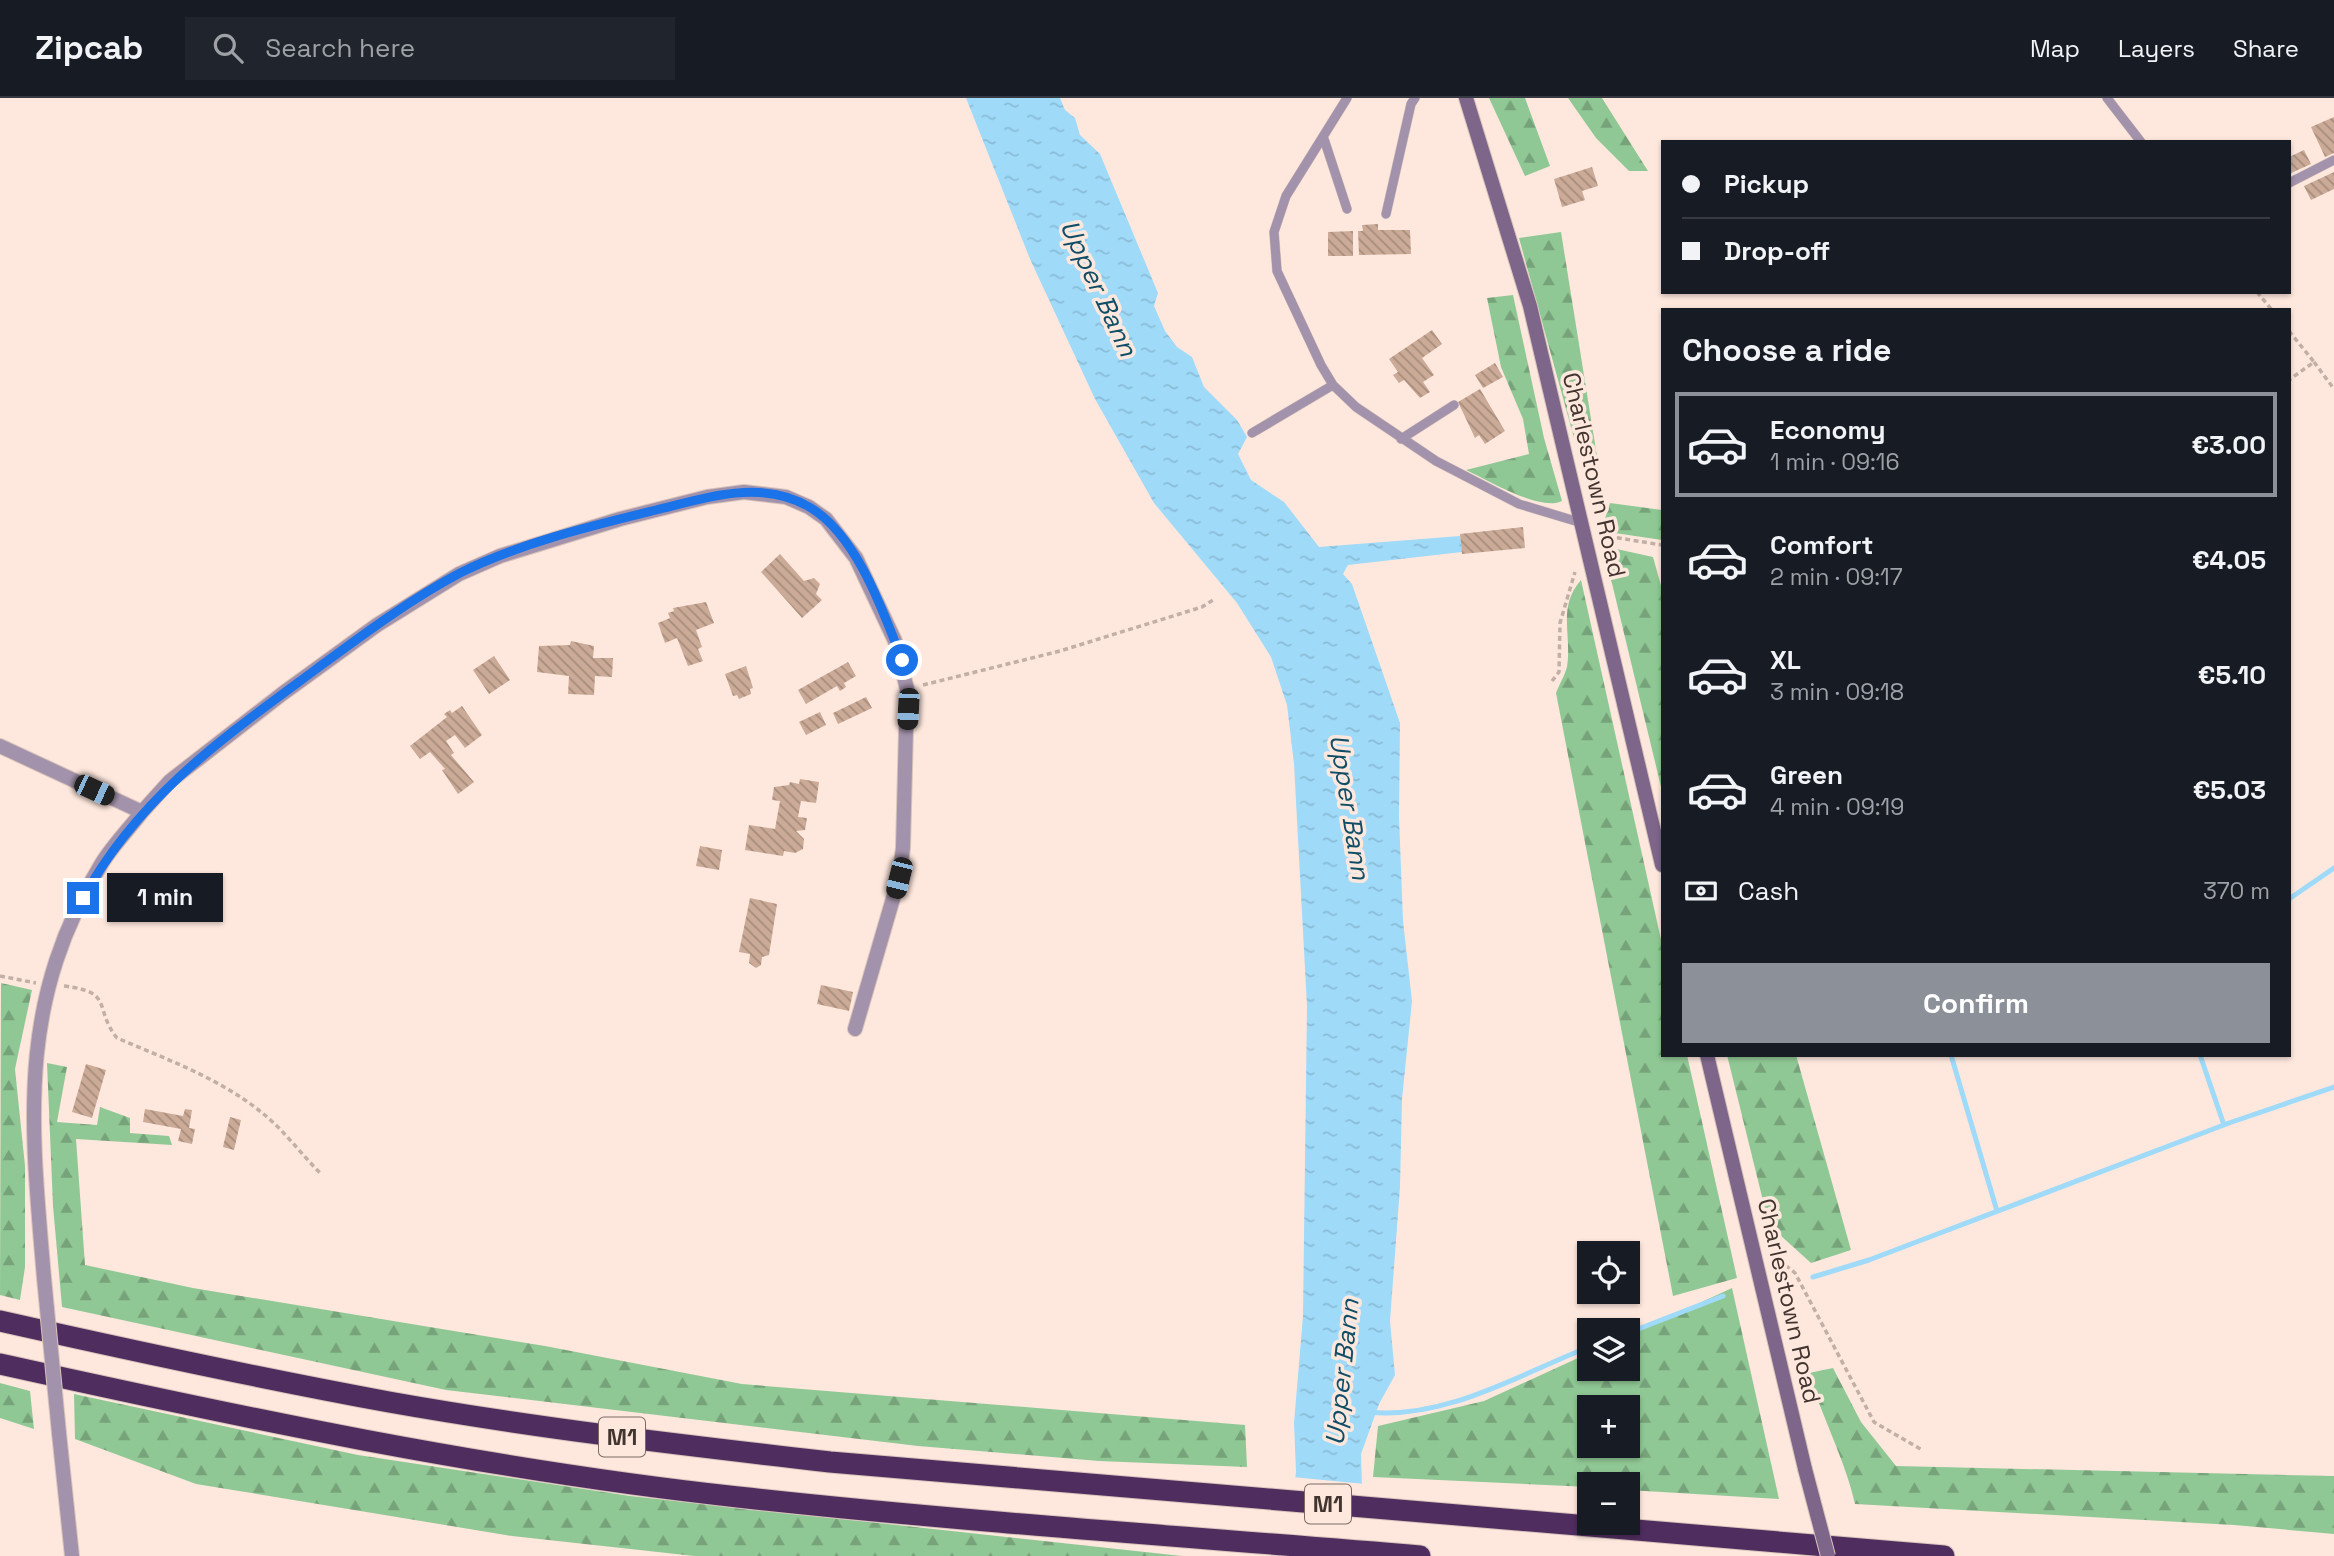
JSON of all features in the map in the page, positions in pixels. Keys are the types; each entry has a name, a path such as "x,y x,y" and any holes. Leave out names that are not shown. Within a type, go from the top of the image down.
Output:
{"highway":[{"name":"M1","path":"0,1321 328,1390 660,1443 830,1462 1944,1556"},
{"name":"M1","path":"0,1364 254,1420 558,1472 736,1497 1420,1556"}],"main road":[{"name":"Charlestown Road","path":"1466,98 1530,306 1661,861"},
{"name":"Charlestown Road","path":"1707,1057 1828,1556"}],"street":[{"path":"72,1556 44,1278 33,1121 33,1072 39,1021 48,985 73,916 103,861 170,781 377,625 459,574 500,556 620,519 707,497 763,492 809,507 826,519 856,558 899,651 907,689 903,848 899,878 855,1029"},
{"path":"0,746 142,812"}],"lane":[{"path":"1347,98 1324,139 1286,196 1273,245 1277,271 1295,313 1334,385 1356,407 1401,439 1476,484 1519,505 1583,528"},
{"path":"1386,214 1411,104 1415,98"},
{"path":"2106,98 2139,140"},
{"path":"1324,139 1347,209"},
{"path":"2291,182 2334,160"},
{"path":"1252,433 1334,385"},
{"path":"1401,439 1454,405"}],"path":[{"path":"2260,294 2270,308"},
{"path":"2291,333 2334,389"},
{"path":"2291,379 2314,362"},
{"path":"1583,528 1661,545"},
{"path":"1552,681 1559,672 1560,623 1565,599 1575,572 1589,554"},
{"path":"907,689 1060,651 1202,607 1213,600"},
{"path":"0,976 68,986 95,994 101,1000 106,1022 117,1038 189,1069 239,1096 263,1113 321,1174"},
{"path":"1756,1261 1778,1259 1795,1273 1874,1422 1922,1450"}],"green space":[{"path":"1489,98 1525,98 1550,166 1525,176"},
{"path":"1568,98 1602,98 1648,171 1629,171 1596,138"},
{"path":"1561,232 1600,475 1574,438 1519,238"},
{"path":"1513,295 1544,438 1562,501 1552,503 1528,499 1466,470 1529,454 1523,419 1501,367 1487,298"},
{"path":"1610,503 1661,510 1661,540 1601,531"},
{"path":"1603,546 1653,557 1661,585 1661,787"},
{"path":"1581,580 1661,940 1661,1057 1687,1057 1737,1278 1673,1296 1556,693 1567,667 1567,611 1574,590"},
{"path":"1,983 32,990 15,1069 25,1166 25,1267 20,1300 0,1295"},
{"path":"1727,1057 1797,1057 1851,1250 1811,1263 1769,1225"},
{"path":"47,1063 67,1067 57,1122 97,1125 100,1107 130,1118 130,1133 169,1136 172,1145 76,1139 85,1265 193,1288 545,1346 742,1384 1245,1425 1247,1467 1099,1461 918,1446 446,1390 62,1307 53,1206"},
{"path":"1732,1288 1779,1499 1640,1491 1640,1472 1577,1472 1577,1486 1373,1477 1378,1426 1484,1401 1577,1358 1577,1381 1640,1381 1640,1330"},
{"path":"1833,1368 1861,1422 1896,1466 2334,1476 2334,1534 2234,1525 1855,1504 1809,1373"},
{"path":"0,1383 30,1391 34,1429 0,1418"},
{"path":"74,1394 358,1455 630,1496 1182,1556 694,1556 512,1536 196,1484 75,1439"}],"water":[{"name":"Upper Bann","path":"966,98 1060,98 1065,110 1075,118 1080,135 1100,154 1158,293 1154,306 1165,331 1177,347 1192,357 1204,387 1237,420 1247,437 1238,454 1251,480 1284,502 1319,547 1460,536 1462,552 1348,565 1343,574 1352,584 1400,723 1399,817 1403,921 1412,1001 1402,1099 1400,1187 1390,1321 1395,1375 1379,1404 1361,1454 1364,1556 1285,1556 1296,1472 1294,1423 1303,1316 1307,1006 1294,764 1287,705 1271,657 1237,603 1154,503 1095,399 1030,259"}],"pier":[{"path":"1292,1477 1365,1484 1368,1556 1281,1556"}],"building":[{"path":"2334,117 2334,153 2325,157 2311,127"},
{"path":"2304,150 2311,164 2291,173 2291,156"},
{"path":"1592,167 1598,186 1582,191 1585,200 1562,207 1554,179"},
{"path":"2334,172 2334,189 2311,200 2304,186"},
{"path":"1378,224 1378,230 1410,230 1411,254 1359,255 1358,231 1363,231 1362,225"},
{"path":"1353,231 1353,256 1328,256 1328,232"},
{"path":"1432,330 1442,344 1422,358 1434,375 1423,382 1430,392 1420,398 1404,380 1399,383 1393,375 1398,372 1389,359"},
{"path":"1495,363 1503,377 1483,388 1475,375"},
{"path":"1480,389 1505,431 1485,444 1479,435 1475,438 1458,402"},
{"path":"1523,527 1525,548 1462,554 1460,534"},
{"path":"780,554 804,581 814,578 820,584 816,594 822,600 802,618 761,572"},
{"path":"706,602 714,623 696,630 702,647 698,649 703,661 688,666 677,638 665,643 658,623 670,618 668,613 674,611 673,608"},
{"path":"571,641 594,646 593,658 613,658 612,677 595,676 594,695 568,694 569,676 537,672 539,646 570,645"},
{"path":"494,656 510,680 489,694 473,670"},
{"path":"848,662 856,676 844,683 846,687 840,691 837,686 806,704 798,690"},
{"path":"746,666 753,688 750,689 751,694 739,699 737,695 733,696 725,674"},
{"path":"866,697 872,708 838,724 833,713"},
{"path":"462,706 482,735 465,748 455,735 446,741 454,753 451,755 474,782 458,794 442,770 445,769 430,752 420,759 410,746 447,717 444,714 450,710 452,713"},
{"path":"820,712 826,725 806,735 799,722"},
{"path":"800,779 819,782 816,803 801,801 798,817 807,818 805,830 796,831 804,839 803,849 795,853 784,851 783,856 745,850 749,825 775,829 780,801 772,800 774,787 789,785 790,782 799,784"},
{"path":"700,846 722,850 719,870 696,866"},
{"path":"750,898 777,904 769,955 762,957 761,965 756,968 749,963 750,954 739,952"},
{"path":"821,985 853,992 849,1011 817,1004"},
{"path":"86,1064 106,1070 92,1118 72,1112"},
{"path":"145,1109 183,1116 185,1109 192,1110 189,1128 195,1129 192,1144 178,1141 181,1129 143,1122"},
{"path":"230,1117 241,1120 234,1150 223,1147"}],"waterway":[{"path":"2291,898 2334,868"},
{"path":"1952,1057 1997,1211"},
{"path":"2201,1057 2224,1125"},
{"path":"1813,1277 1869,1260 2229,1123 2334,1087"},
{"path":"1779,1285 1785,1283"},
{"path":"1640,1328 1723,1296"},
{"path":"1369,1412 1397,1413 1454,1402 1482,1393 1577,1352"}],"route":[{"path":"83,898 103,861 170,781 377,625 459,574 500,556 620,519 707,497 744,492 763,492 786,497 809,507 826,519 856,558 902,660"}]}
